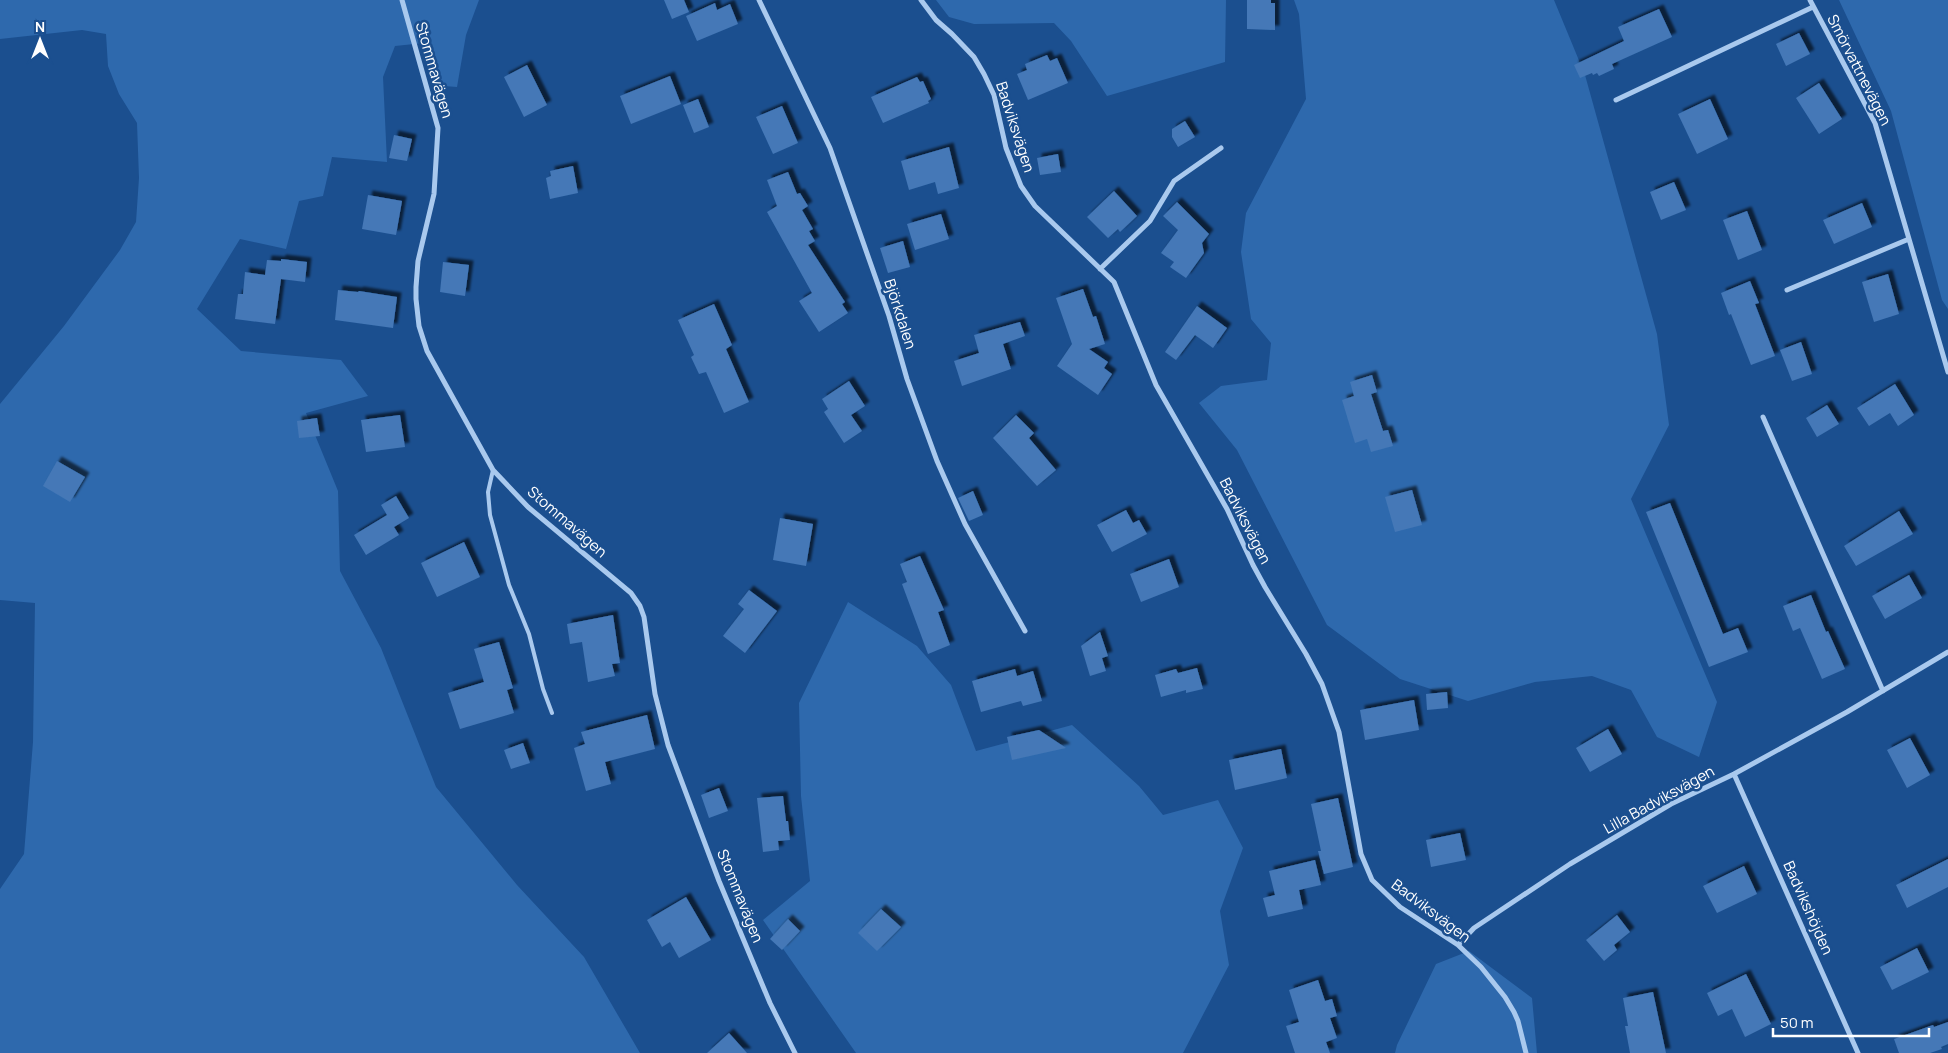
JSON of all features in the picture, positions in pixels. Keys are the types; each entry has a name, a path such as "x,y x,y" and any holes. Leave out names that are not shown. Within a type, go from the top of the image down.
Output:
{"street":[{"name":"Stommavägen","path":"402,0 438,128 434,194 418,261 416,299 419,326 428,352 493,470 528,507 631,593 640,606 644,617 655,694 668,746 719,881 770,1002 794,1053"},
{"name":"Björkdalen","path":"759,0 830,148 937,461 965,524 1025,631"},
{"name":"Badviksvägen","path":"921,0 936,20 974,57 984,74 994,95 1006,148 1021,186 1035,206 1114,282 1156,385 1227,509 1261,580 1322,684 1332,707 1339,732 1361,854 1372,880 1400,907 1458,945 1482,967 1505,997 1518,1021 1526,1053"},
{"name":"Smörvattnevägen","path":"1810,0 1875,123 1948,372"},
{"path":"1616,100 1813,7"},
{"path":"1100,269 1150,221 1174,181 1221,148"},
{"path":"1787,290 1909,239"},
{"path":"1764,417 1883,690"},
{"name":"Lilla Badviksvägen","path":"1458,945 1474,928 1570,864 1671,804 1734,774 1948,652"},
{"name":"Badvikshöjden","path":"1734,774 1858,1053"}],"lane":[{"path":"493,470 488,492 490,515 509,585 529,634 543,689 552,713"}],"shaded area":[{"path":"0,0 479,0 466,35 457,87 444,86 424,43 395,46 383,77 387,162 332,157 323,196 299,201 286,249 240,239 197,309 241,351 341,360 368,396 306,413 338,491 340,571 381,648 436,787 517,885 584,957 640,1053 0,1053 0,889 24,854 33,742 35,603 0,600 0,404 64,326 120,250 136,222 139,178 137,123 119,94 108,66 106,34 82,30 0,39"},
{"path":"936,0 1226,0 1225,62 1107,96 1071,41 1054,23 974,24 949,17"},
{"path":"1294,0 1554,0 1585,75 1657,334 1669,425 1631,499 1717,702 1699,757 1657,737 1631,690 1592,676 1535,682 1468,701 1400,679 1327,625 1237,450 1199,403 1221,386 1267,380 1271,343 1251,319 1241,252 1246,213 1306,99 1299,14"},
{"path":"1839,0 1948,0 1948,309 1942,300 1891,111"},
{"path":"848,602 917,646 951,685 976,751 1072,725 1139,786 1163,815 1218,800 1243,848 1220,911 1229,965 1183,1053 856,1053 763,920 810,881 801,796 799,703"},
{"path":"1469,951 1532,998 1537,1053 1395,1053 1397,1045 1436,964"}],"building":[{"path":"664,0 684,0 689,12 672,19"},
{"path":"1247,0 1271,0 1271,3 1275,3 1275,30 1247,29"},
{"path":"715,3 717,10 730,4 738,24 697,41 686,16"},
{"path":"1659,9 1672,37 1612,64 1614,69 1599,76 1597,73 1593,75 1592,73 1580,78 1574,65 1624,41 1618,27"},
{"path":"1799,33 1810,54 1786,66 1776,44"},
{"path":"1047,55 1050,61 1057,58 1068,83 1028,100 1017,74 1027,70 1025,64"},
{"path":"527,65 547,105 524,117 504,77"},
{"path":"670,76 681,104 631,124 620,96"},
{"path":"917,77 920,82 923,81 931,99 928,101 929,103 883,123 871,97"},
{"path":"1819,83 1842,119 1819,134 1796,98"},
{"path":"698,99 709,127 694,133 683,105"},
{"path":"1710,99 1728,139 1697,154 1678,114"},
{"path":"782,106 798,143 773,154 756,117"},
{"path":"1185,121 1195,137 1178,147 1172,137 1172,129"},
{"path":"394,135 412,139 407,161 389,158"},
{"path":"949,147 959,188 938,194 935,182 909,190 901,161"},
{"path":"1058,154 1061,172 1040,175 1037,158"},
{"path":"573,166 578,193 550,199 546,178 551,176 550,171"},
{"path":"788,172 797,194 800,193 808,206 802,210 813,229 809,231 815,241 808,245 845,302 842,304 848,313 819,332 799,301 812,293 767,212 777,206 767,180"},
{"path":"1674,182 1686,210 1661,220 1650,192"},
{"path":"1114,191 1137,216 1120,232 1118,229 1108,238 1087,217"},
{"path":"368,195 402,201 396,235 362,229"},
{"path":"1177,202 1209,234 1202,243 1204,253 1186,278 1170,267 1174,262 1161,253 1178,230 1163,216"},
{"path":"1862,203 1872,227 1834,244 1823,220"},
{"path":"1747,211 1762,250 1738,260 1723,220"},
{"path":"941,214 949,239 915,250 907,224"},
{"path":"903,241 910,267 888,273 880,248"},
{"path":"281,259 307,262 305,282 281,279 275,324 235,319 238,294 243,294 245,272 265,275 267,260 281,261"},
{"path":"443,262 469,265 465,296 440,292"},
{"path":"1888,274 1899,314 1874,322 1862,282"},
{"path":"1750,281 1759,303 1755,304 1775,356 1751,365 1721,293"},
{"path":"1083,289 1093,317 1096,316 1105,344 1089,349 1108,362 1104,368 1112,374 1098,395 1057,366 1072,344 1056,298"},
{"path":"338,290 397,297 393,328 335,320"},
{"path":"714,304 732,345 726,349 749,402 724,413 706,372 699,374 691,357 694,355 678,320"},
{"path":"1197,306 1227,328 1213,348 1195,335 1176,360 1165,352"},
{"path":"1020,322 1025,336 1003,344 1011,369 962,386 954,361 979,353 974,335"},
{"path":"1801,342 1812,374 1792,381 1780,350"},
{"path":"1372,375 1377,392 1371,394 1383,431 1388,430 1393,446 1371,452 1367,439 1355,443 1342,400 1354,396 1350,382"},
{"path":"849,381 865,406 851,415 862,431 844,443 824,412 828,409 822,399"},
{"path":"1895,384 1914,415 1898,426 1890,413 1869,426 1857,408"},
{"path":"1827,405 1839,424 1817,437 1806,418"},
{"path":"400,415 405,447 366,452 361,420"},
{"path":"1016,415 1034,433 1029,438 1056,470 1037,486 993,438"},
{"path":"317,418 320,436 299,438 297,421"},
{"path":"57,461 85,477 70,502 43,486"},
{"path":"1412,490 1422,525 1395,532 1385,497"},
{"path":"973,491 983,515 969,521 958,498"},
{"path":"396,496 409,518 394,527 399,535 366,555 354,535 387,515 381,505"},
{"path":"1670,503 1723,634 1738,628 1748,652 1709,667 1646,512"},
{"path":"1126,510 1133,523 1139,520 1147,534 1112,552 1097,525"},
{"path":"1899,511 1913,534 1856,566 1844,546"},
{"path":"780,518 813,524 806,566 773,560"},
{"path":"464,542 480,577 437,597 421,563"},
{"path":"920,556 944,610 938,612 950,645 928,654 902,584 907,582 900,564"},
{"path":"1169,559 1179,587 1141,602 1130,574"},
{"path":"1909,575 1922,598 1885,619 1872,596"},
{"path":"749,590 777,611 745,653 723,636 744,609 738,604"},
{"path":"1811,595 1826,632 1828,631 1845,669 1822,679 1800,628 1793,631 1783,606"},
{"path":"613,615 620,663 612,664 615,676 588,682 582,642 570,644 567,624"},
{"path":"1100,632 1108,656 1102,658 1106,671 1090,676 1081,646"},
{"path":"499,642 513,688 507,690 514,713 460,729 448,693 484,682 474,649"},
{"path":"1197,668 1203,689 1186,693 1186,690 1161,697 1155,675 1176,669 1178,673"},
{"path":"1015,669 1017,676 1033,671 1042,701 1023,706 1021,701 981,712 972,681"},
{"path":"1447,692 1448,708 1427,710 1426,694"},
{"path":"1414,700 1419,730 1365,740 1360,710"},
{"path":"647,715 655,749 605,762 611,784 586,791 574,748 585,744 581,732"},
{"path":"1608,729 1622,754 1590,772 1576,748"},
{"path":"1039,730 1066,748 1012,760 1007,737"},
{"path":"1910,738 1930,775 1907,788 1887,750"},
{"path":"523,743 530,763 511,769 504,750"},
{"path":"1281,749 1287,778 1235,790 1229,760"},
{"path":"719,788 728,811 709,818 701,795"},
{"path":"783,796 790,840 778,841 779,850 763,852 757,798"},
{"path":"1338,798 1353,867 1324,874 1318,851 1321,851 1311,804"},
{"path":"1460,833 1466,860 1431,867 1426,840"},
{"path":"1948,859 1948,887 1907,908 1896,885"},
{"path":"1315,860 1321,885 1299,890 1303,909 1268,917 1263,898 1275,895 1269,871"},
{"path":"1744,866 1757,894 1717,913 1703,886"},
{"path":"686,897 711,940 679,958 670,942 662,947 647,920"},
{"path":"881,909 901,927 877,951 858,933"},
{"path":"1617,915 1630,932 1614,945 1617,950 1604,961 1586,940"},
{"path":"788,919 800,931 782,950 770,939"},
{"path":"1917,948 1929,972 1892,990 1880,967"},
{"path":"1746,974 1771,1024 1745,1037 1732,1009 1718,1016 1707,993"},
{"path":"1318,980 1325,1001 1332,999 1337,1016 1330,1018 1337,1038 1326,1042 1330,1053 1295,1053 1286,1026 1299,1022 1289,990"},
{"path":"1653,992 1666,1053 1630,1053 1625,1026 1628,1026 1623,998"},
{"path":"1948,1022 1948,1044 1941,1047 1942,1049 1930,1053 1899,1053 1894,1039 1933,1025 1934,1027"},
{"path":"729,1033 747,1053 707,1053"}]}
